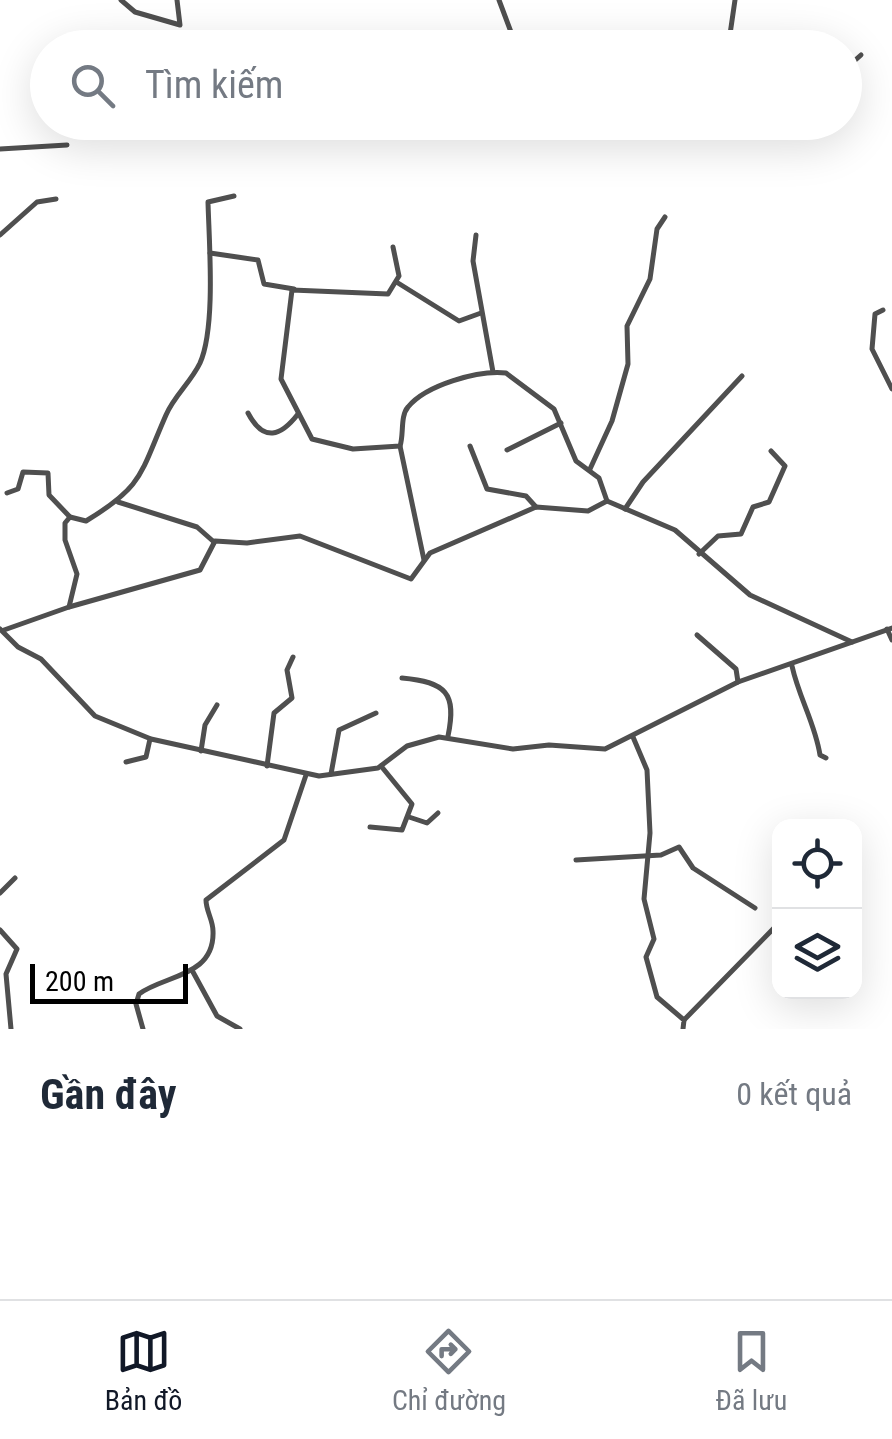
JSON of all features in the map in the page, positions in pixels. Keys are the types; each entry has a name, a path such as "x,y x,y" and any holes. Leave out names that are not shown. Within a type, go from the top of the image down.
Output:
{"street":[{"path":"121,0 135,12 180,25 177,0"},
{"path":"499,0 510,30"},
{"path":"731,30 735,0"},
{"path":"0,149 67,145"},
{"path":"7,493 18,488 23,472 48,472 49,495 70,517 84,522 118,502 142,476 171,404 200,363 210,253 208,202 234,196"},
{"path":"0,234 37,202 56,199"},
{"path":"590,469 612,421 629,360 627,326 650,279 658,229 665,217"},
{"path":"476,235 472,253 493,372"},
{"path":"393,247 398,283"},
{"path":"210,253 258,260 264,284 386,294 398,283"},
{"path":"398,283 459,321 481,313"},
{"path":"294,288 281,379 308,436 323,444 353,449 400,446"},
{"path":"883,310 875,314 871,346 892,389"},
{"path":"424,560 400,446 404,414 411,404 461,376 506,373 551,405 576,461 599,478 607,501 675,530 750,595 852,642"},
{"path":"626,509 654,470 742,376"},
{"path":"248,413 257,426 276,433 285,431 298,414"},
{"path":"508,450 561,424"},
{"path":"470,446 487,490 526,496 536,507"},
{"path":"700,554 718,536 742,534 753,507 769,502 785,466 771,451"},
{"path":"118,502 196,527 214,542 300,536 407,578 418,574 424,560 441,548 536,507 588,511 607,501"},
{"path":"69,607 77,574 64,532 70,517"},
{"path":"214,542 200,570 2,630 18,647 41,659 95,716 150,738 306,774 380,766 407,746 448,736 514,749 550,745 595,750 633,737 738,682 792,666 889,628 892,640"},
{"path":"697,635 736,669 738,682"},
{"path":"267,766 275,711 292,698 287,670 293,657"},
{"path":"792,666 800,699 815,724 821,758 826,758"},
{"path":"402,678 424,681 448,694 454,707 448,736"},
{"path":"201,751 205,725 216,705"},
{"path":"331,774 339,730 376,712"},
{"path":"633,737 646,763 645,911 654,939 646,958 657,997 684,1020"},
{"path":"126,762 145,758 150,738"},
{"path":"370,827 399,831 409,817 411,800 380,766"},
{"path":"143,1029 136,1004 140,992 193,971 213,938 206,900 284,840 306,774"},
{"path":"409,817 427,823 438,813"},
{"path":"576,860 647,856 682,848 693,868 755,908"},
{"path":"0,893 15,878"},
{"path":"0,930 17,949 6,974 12,1029"},
{"path":"683,1029 684,1020 772,930"},
{"path":"193,971 217,1016 240,1029"}]}
